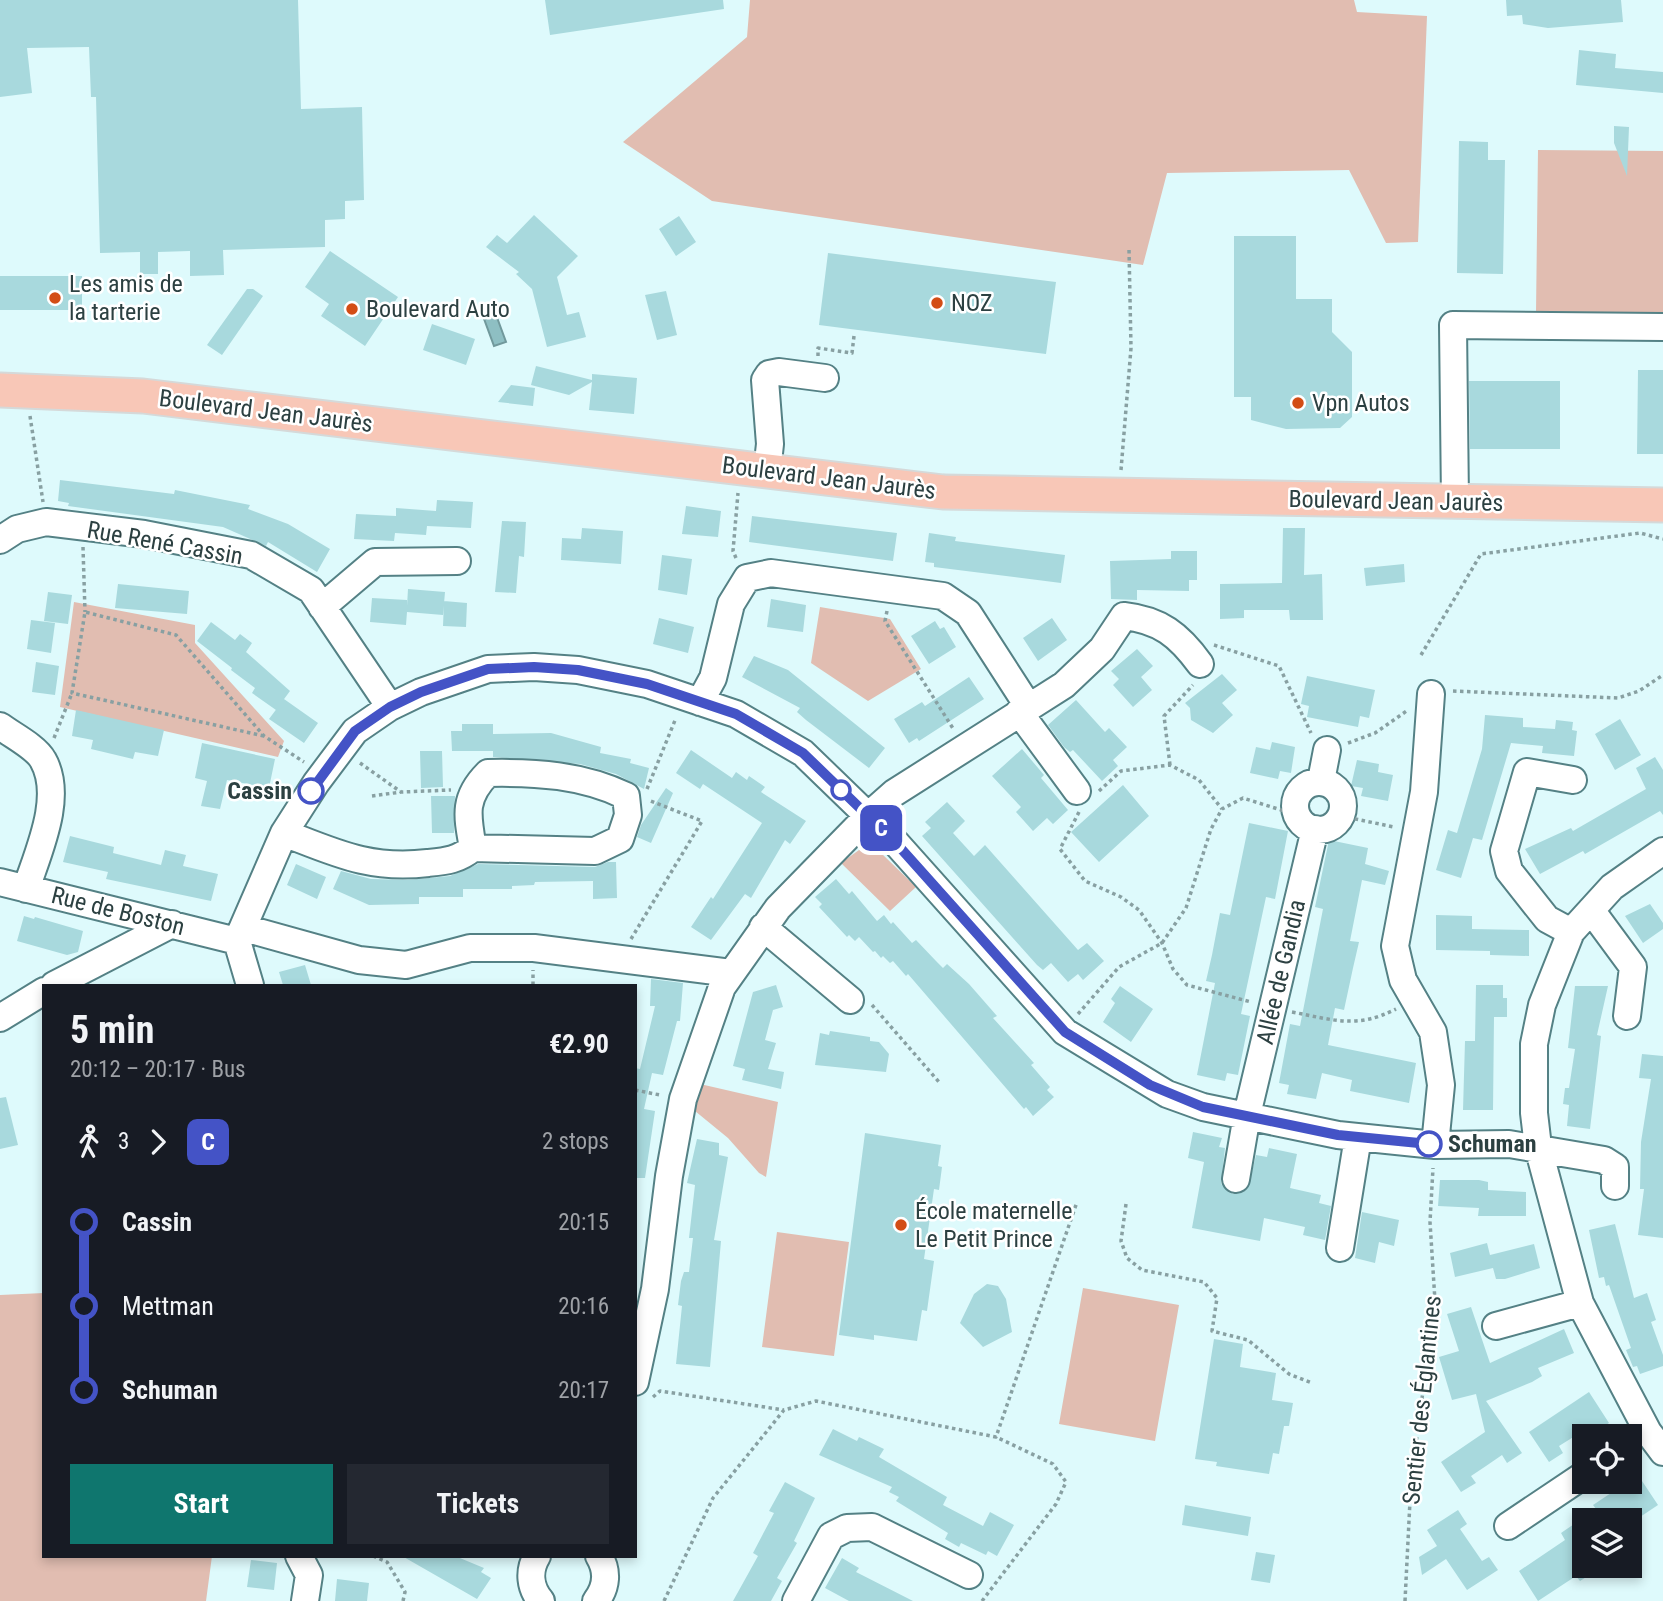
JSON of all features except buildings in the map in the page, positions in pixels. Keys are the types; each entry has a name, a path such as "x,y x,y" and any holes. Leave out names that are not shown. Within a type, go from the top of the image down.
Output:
{"main road":[{"name":"Boulevard Jean Jaurès","path":"0,390 143,396 943,492 1663,505"}],"street":[{"path":"1455,502 1453,325 1663,327"},
{"path":"767,471 771,444 765,380 769,374 779,372 825,378"},
{"name":"Rue René Cassin","path":"0,540 17,529 46,522 82,529 144,534 250,555 311,590 390,707"},
{"path":"323,607 375,562 457,561"},
{"path":"692,700 713,678 731,604 747,578 771,573 943,596 968,613 1023,709 1080,799"},
{"path":"640,1392 669,1176 683,1099 713,1010 731,973 763,927 868,816 894,793 1023,709 1065,685 1102,649 1124,616 1150,619 1184,642 1200,664"},
{"path":"250,984 240,935 284,833 355,731 390,707 421,692 488,669 534,667 578,670 647,684 736,714 803,753 868,816 1065,1032 1167,1094 1203,1107 1359,1137 1435,1145 1509,1144 1604,1160 1615,1167 1615,1186"},
{"path":"1431,694 1424,792 1395,946 1403,980 1433,1032 1441,1085 1435,1145"},
{"path":"0,726 43,759 52,790 40,846 26,889"},
{"path":"1306,822 1331,827 1341,816 1343,800 1340,793 1321,781 1327,750"},
{"path":"284,833 344,856 383,866 460,859 473,848 595,851 620,839 628,815 626,796 590,782 531,772 488,773 474,788 467,812 473,848"},
{"path":"1571,932 1547,919 1509,871 1504,851 1527,772 1573,780"},
{"name":"Allée de Gandia","path":"1236,1180 1247,1115 1273,1008 1306,822 1295,807 1300,791 1321,781"},
{"path":"1647,1443 1580,1303 1538,1147 1534,1044 1542,1005 1571,932 1612,887 1663,851"},
{"name":"Rue de Boston","path":"0,882 172,925 240,935 359,960 406,965 470,948 534,948 731,973"},
{"path":"1591,910 1633,967 1627,1016"},
{"path":"56,984 172,925"},
{"path":"763,927 850,1000"},
{"path":"0,1018 42,993"},
{"path":"1340,1248 1359,1137"},
{"path":"1496,1326 1580,1303"},
{"path":"1508,1526 1572,1483"},
{"path":"796,1601 831,1536 847,1528 872,1527 970,1575"},
{"path":"300,1558 309,1575 305,1601"},
{"path":"533,1558 532,1586 541,1601"},
{"path":"600,1558 606,1571 603,1599"}],"path":[{"path":"1116,497 1125,448 1131,348 1129,249"},
{"path":"29,407 46,522"},
{"path":"739,488 733,551 747,578"},
{"path":"43,759 64,718 72,693 85,612 82,529"},
{"path":"1421,655 1481,554 1640,533 1663,539"},
{"path":"889,589 886,621 965,747"},
{"path":"85,612 176,635 264,736 323,774"},
{"path":"1184,642 1224,646 1279,666 1314,737 1327,750 1375,733 1431,694 1455,691 1618,698 1640,691 1663,675"},
{"path":"1170,765 1164,716 1200,678 1200,664"},
{"path":"72,693 264,736"},
{"path":"620,957 702,821 643,798 692,700"},
{"path":"341,750 401,792"},
{"path":"1222,809 1199,780 1170,765 1121,771 1080,799 1060,849 1085,881 1121,897 1139,910 1162,943 1173,968 1187,985 1273,1008 1350,1024 1378,1018 1414,999"},
{"path":"372,796 474,788"},
{"path":"1072,1021 1119,967 1162,943 1186,908 1212,829 1222,809 1243,798 1306,822"},
{"path":"1341,816 1416,832"},
{"path":"850,1000 876,1006 939,1082"},
{"name":"Sentier des Églantines","path":"1405,1601 1411,1481 1435,1301 1430,1222 1435,1145"},
{"path":"996,1437 1077,1202"},
{"path":"1126,1203 1121,1241 1127,1258 1142,1270 1204,1282 1217,1298 1212,1331 1248,1340 1289,1374 1312,1383"},
{"path":"640,1392 660,1391 784,1410 816,1401 996,1437 1053,1464 1066,1482 1056,1504 984,1599 991,1601"},
{"path":"664,1601 713,1498 784,1410"},
{"path":"378,1558 387,1562 405,1592 403,1601"}],"shaded area":[{"path":"750,0 1354,0 1357,12 1427,16 1418,242 1386,243 1349,170 1167,173 1143,265 712,201 623,142 747,37"},
{"path":"1538,150 1663,151 1663,316 1536,313"},
{"path":"74,602 195,625 195,643 284,741 278,757 60,707"},
{"path":"820,607 890,619 921,669 868,701 811,663"},
{"path":"859,850 880,852 916,887 890,911 841,863"},
{"path":"700,1084 778,1102 766,1177 759,1173 728,1138 695,1111"},
{"path":"777,1232 849,1242 834,1356 762,1347"},
{"path":"1083,1288 1179,1305 1155,1441 1059,1424"},
{"path":"42,1293 42,1558 212,1558 206,1601 0,1601 0,1295"}],"water":[{"path":"495,312 506,342 494,346 483,316"}],"bus line":[{"name":"C","path":"311,791 355,731 390,707 421,692 488,669 534,667 578,670 647,684 736,714 803,753 896,843 1065,1032 1150,1085 1203,1107 1338,1135 1429,1144"}],"place":[{"name":"Les amis de la tarterie","path":"55,298"},
{"name":"NOZ","path":"937,303"},
{"name":"Boulevard Auto","path":"352,309"},
{"name":"Vpn Autos","path":"1298,403"},
{"name":"Cassin","path":"311,791"},
{"name":"Schuman","path":"1429,1144"},
{"name":"École maternelle Le Petit Prince","path":"901,1225"}]}
